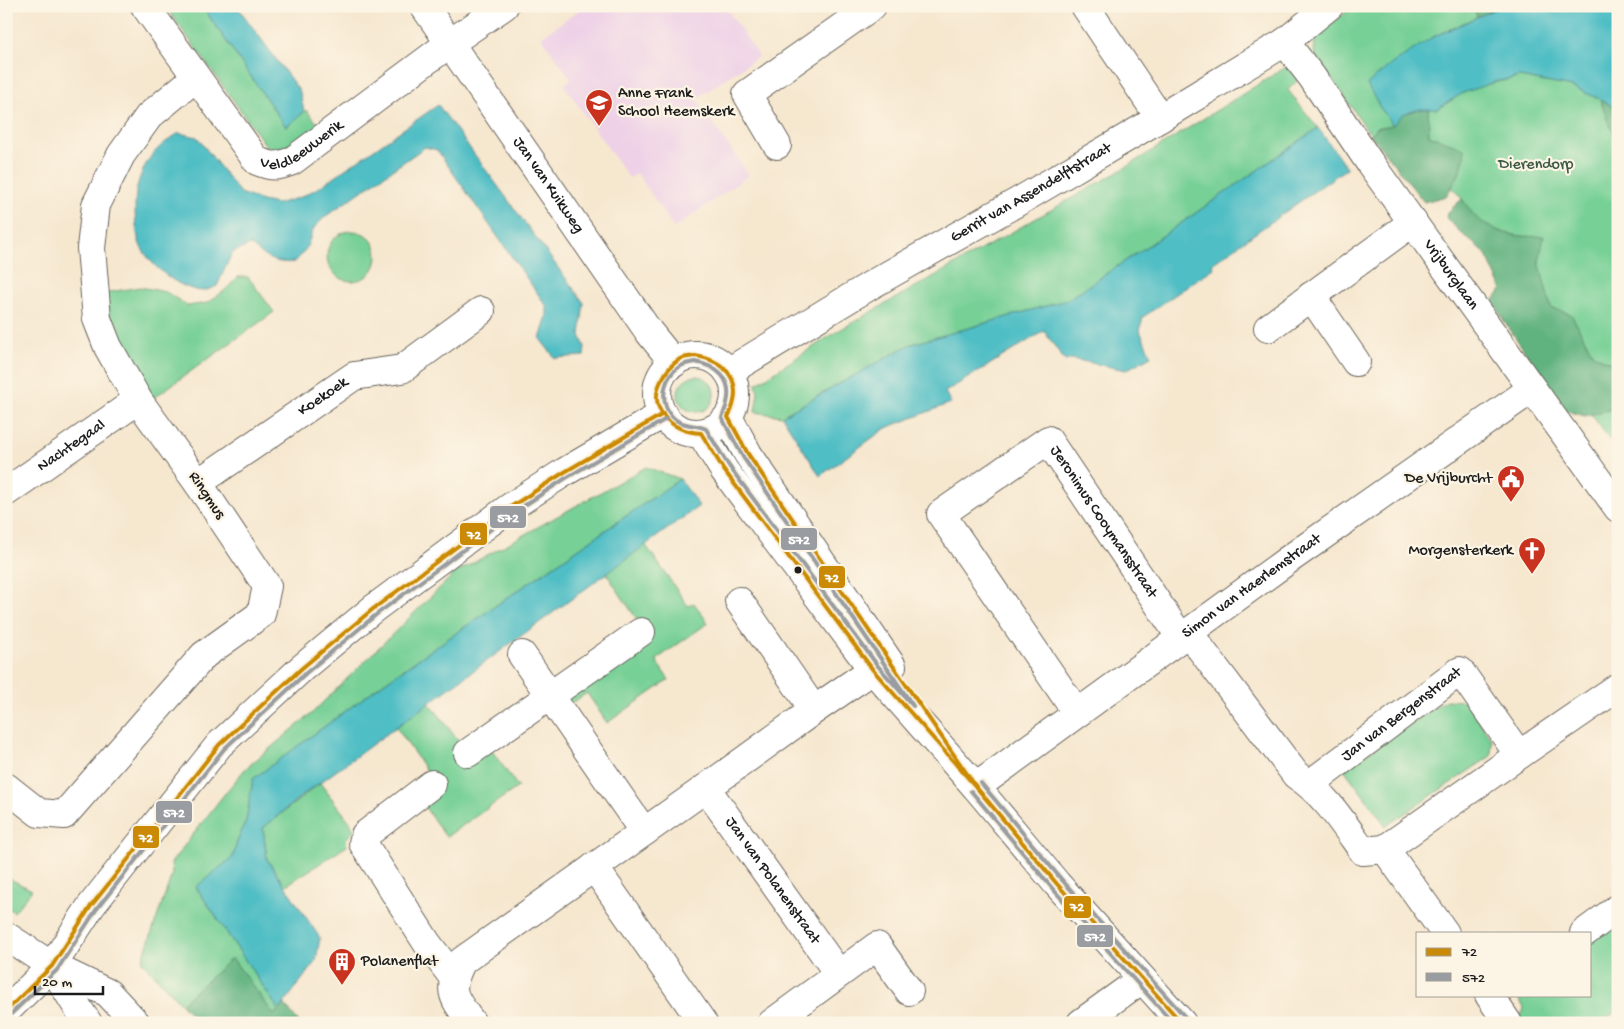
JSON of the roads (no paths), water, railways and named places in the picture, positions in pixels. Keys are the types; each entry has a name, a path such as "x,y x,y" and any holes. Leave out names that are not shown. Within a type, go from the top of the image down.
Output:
{"street":[{"name":"Veldleeuwerik","path":"145,6 195,78 257,161 269,166 280,166 292,161 450,43 504,6"},
{"name":"Jan van Kuikweg","path":"424,6 649,332 674,363"},
{"path":"777,145 747,94 872,6"},
{"path":"1085,6 1160,118"},
{"name":"Gerrit van Assendelftstraat","path":"728,372 876,282 1160,118 1284,42 1329,6"},
{"name":"Vrijburglaan","path":"1284,42 1312,77 1370,163 1618,508"},
{"name":"Ringmus","path":"6,787 39,813 64,815 204,655 261,614 267,586 198,483 138,400 108,346 97,319 91,248 96,205 121,154 149,116 195,78"},
{"path":"1268,328 1413,222"},
{"path":"1311,296 1356,362"},
{"name":"Koekoek","path":"198,483 354,376 402,369 481,311"},
{"path":"688,356 703,356 712,359 728,372 734,387 734,403 728,417 716,428 702,433 693,433 676,428 663,414 658,401 658,386 664,373 674,363 688,356"},
{"name":"Simon van Haerlemstraat","path":"976,787 1288,560 1532,390"},
{"name":"Nachtegaal","path":"6,492 138,400"},
{"path":"6,1011 52,966 90,906 219,745 302,668 373,609 509,508 563,473 663,414"},
{"path":"728,417 748,454 881,665"},
{"path":"702,433 724,470 881,665 976,787 1058,884 1182,1023"},
{"name":"Jeronimus Cooymansstraat","path":"1077,713 941,514 1048,440 1185,635"},
{"path":"739,600 814,710"},
{"path":"468,754 642,632"},
{"path":"1185,635 1296,775 1310,784 1326,800 1363,851 1385,849 1618,687"},
{"path":"522,655 644,832"},
{"path":"461,1001 462,961 814,710 881,665"},
{"name":"Jan van Bergenstraat","path":"1310,784 1460,671 1518,755"},
{"path":"432,784 365,835 363,843 461,1001"},
{"name":"Jan van Polanenstraat","path":"706,788 838,973"},
{"path":"1385,849 1444,932"},
{"path":"594,867 703,1023"},
{"path":"1585,932 1618,908"},
{"path":"6,936 52,966 108,993 136,1023"},
{"path":"772,1023 877,946 909,991"},
{"path":"52,966 88,1023"},
{"path":"1081,1023 1142,979"},
{"path":"1494,997 1508,1023"}],"water":[{"path":"202,6 237,6 300,92 304,112 286,127"},
{"path":"1498,6 1614,6 1618,11 1618,109 1572,87 1520,77 1494,82 1463,93 1437,109 1419,109 1403,114 1393,125 1379,106 1367,84 1393,63 1433,37"},
{"path":"438,105 584,303 580,335 585,347 584,356 555,358 540,339 547,316 547,307 437,150 425,147 326,216 314,228 306,249 295,262 275,261 250,245 232,253 217,286 200,291 184,286 166,275 150,260 142,249 136,229 135,213 136,192 139,181 144,167 153,154 179,133 197,137 240,193 277,204 301,197 318,188"},
{"path":"1318,128 1347,168 1212,264 1214,268 1143,317 1140,331 1151,356 1126,370 1072,359 1065,361 1044,331 945,392 951,403 886,428 820,476 782,416 909,345 1067,300"},
{"path":"680,479 699,506 299,798 263,828 267,859 320,938 316,961 279,1010 196,887 233,857 246,821 253,779 385,682"}],"place":[{"name":"Anne Frank School Heemskerk","path":"599,127"},
{"name":"De Vrijburcht","path":"1511,503"},
{"name":"Morgensterkerk","path":"1532,575"},
{"name":"Polanenflat","path":"342,986"}],"park label":[{"name":"Dierendorp","path":"1536,165"}]}
